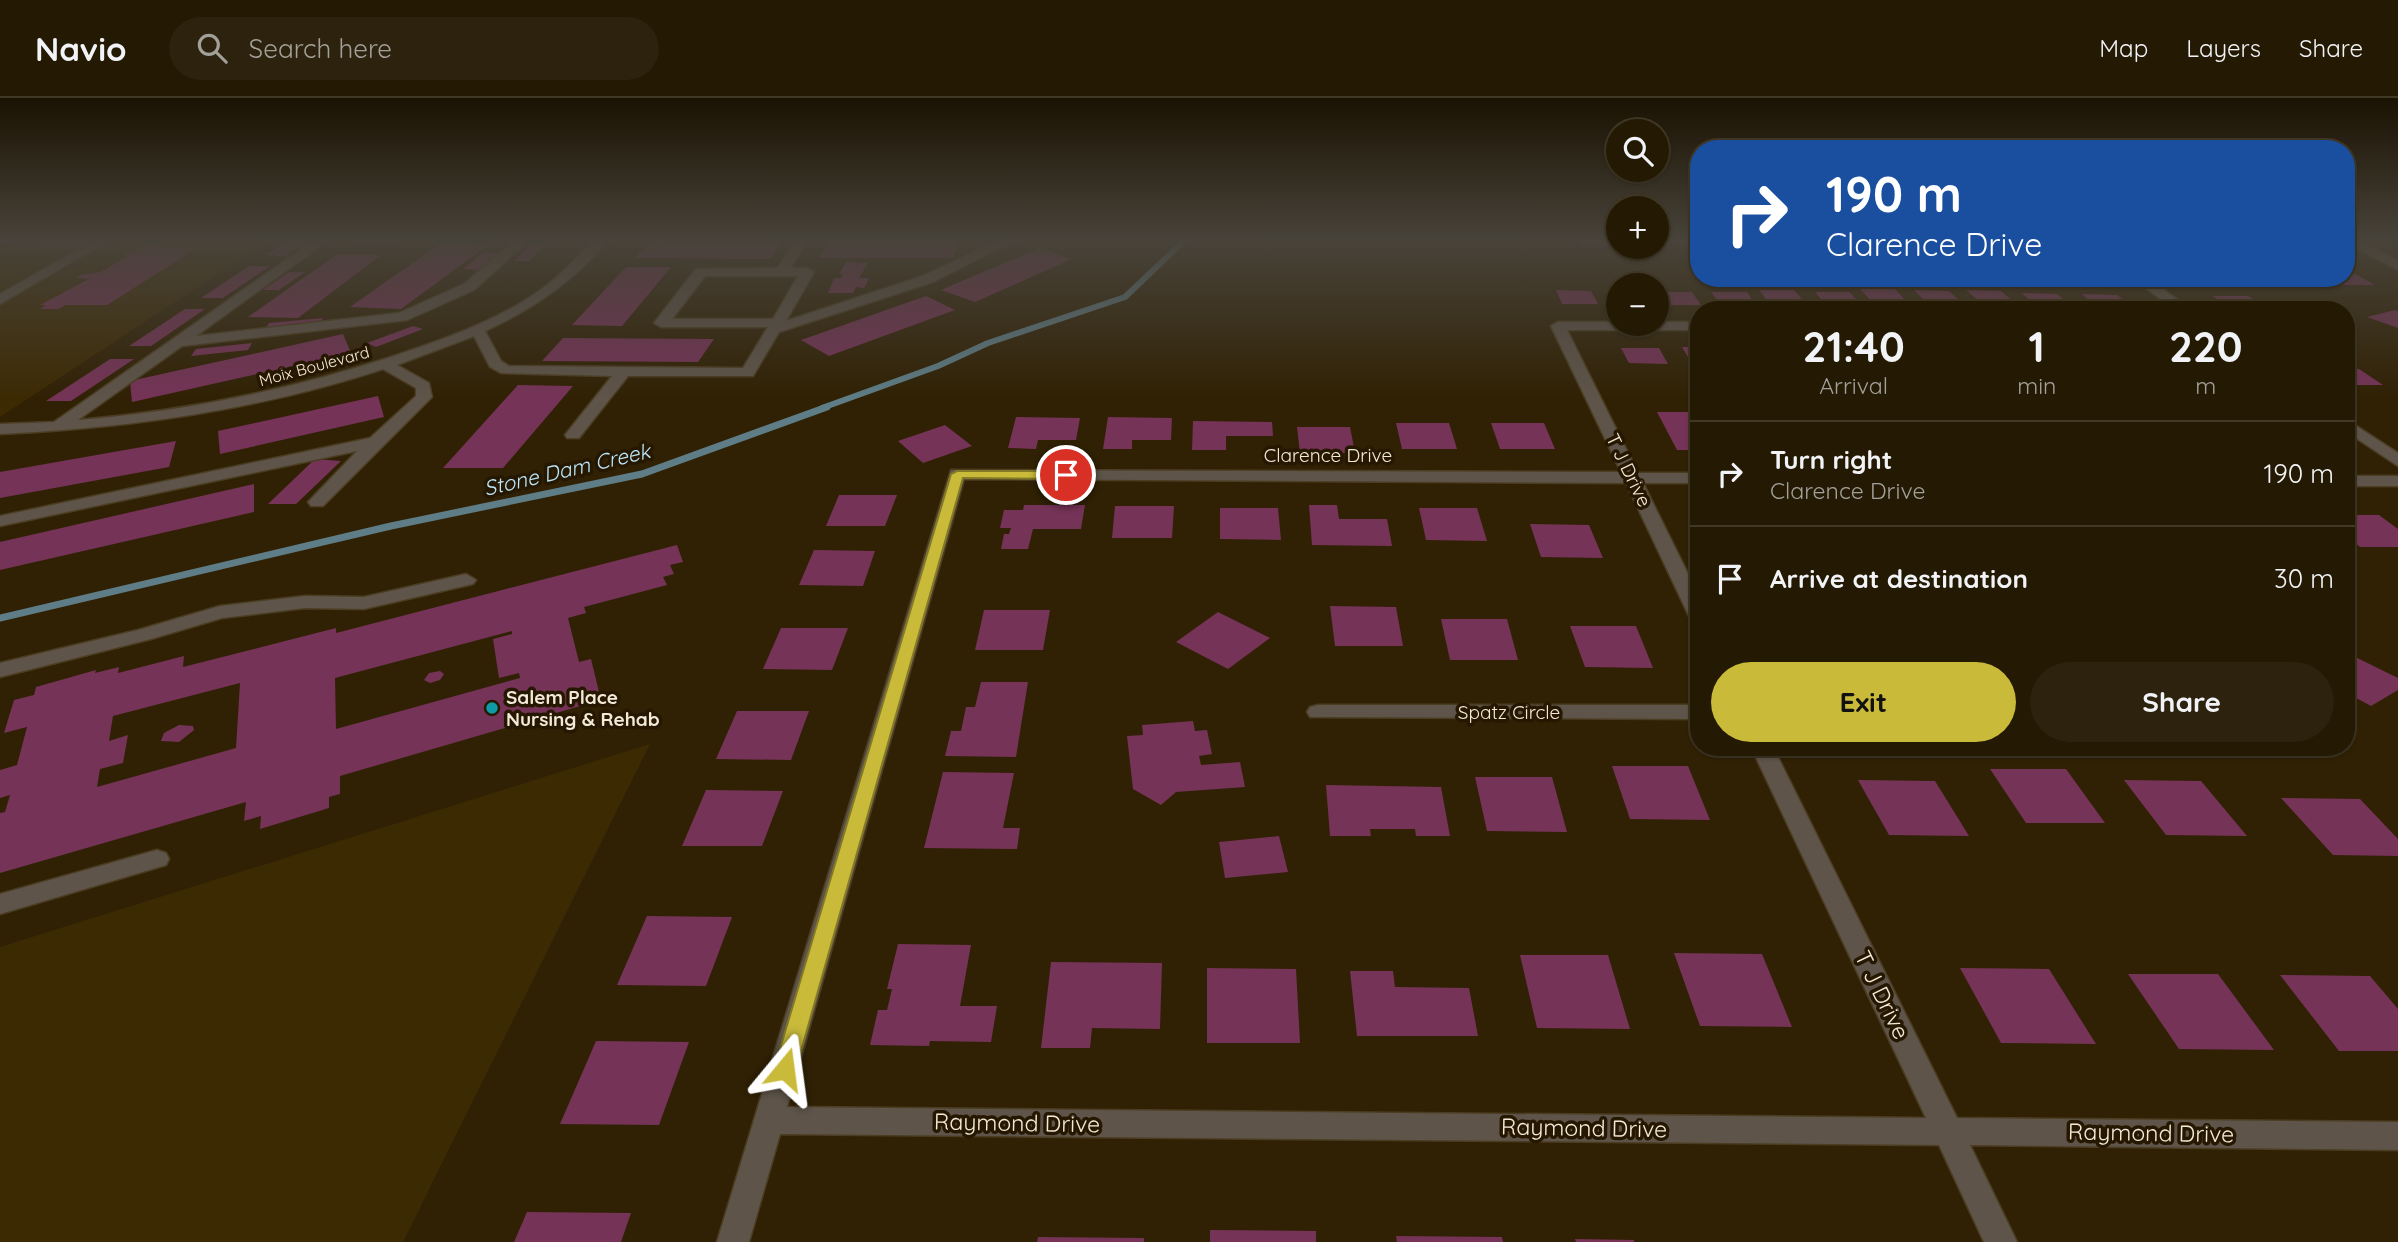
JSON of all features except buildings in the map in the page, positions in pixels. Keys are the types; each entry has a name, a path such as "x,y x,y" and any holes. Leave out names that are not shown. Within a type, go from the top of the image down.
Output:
{"street":[{"path":"56,428 248,292"},
{"path":"177,342 402,317 457,292"},
{"name":"Moix Boulevard","path":"0,429 56,428 153,418 245,403 350,377 456,339 527,304 543,292"},
{"path":"686,292 661,323 776,326 885,292"},
{"path":"477,329 495,364 506,370 748,373 795,292"},
{"name":"T J Drive","path":"1690,326 1559,326 1690,597"},
{"path":"317,502 375,442 424,397 424,386 385,364"},
{"path":"573,435 623,372"},
{"path":"0,448 28,428"},
{"path":"2355,431 2398,461"},
{"path":"0,521 375,442"},
{"name":"Clarence Drive","path":"770,1121 957,474 1690,478"},
{"path":"2355,481 2398,481"},
{"path":"0,670 144,635 220,612 305,602 364,603 466,580"},
{"name":"Spatz Circle","path":"1318,712 1690,712"},
{"name":"T J Drive","path":"1766,756 2001,1242"},
{"path":"0,904 157,859"},
{"path":"733,1242 770,1121"},
{"name":"Raymond Drive","path":"770,1121 2398,1136"}],"shaded area":[{"path":"0,292 190,292 0,417"},
{"path":"650,744 403,1242 0,1242 0,947"}],"waterway":[{"name":"Stone Dam Creek","path":"822,408 938,366 988,343 1125,297 1130,292"},
{"name":"Stone Dam Creek","path":"0,618 391,526 642,474 827,407"}],"place":[{"name":"Salem Place Nursing & Rehab","path":"492,708"}],"route":[{"path":"785,1069 957,474 1066,475"}]}
